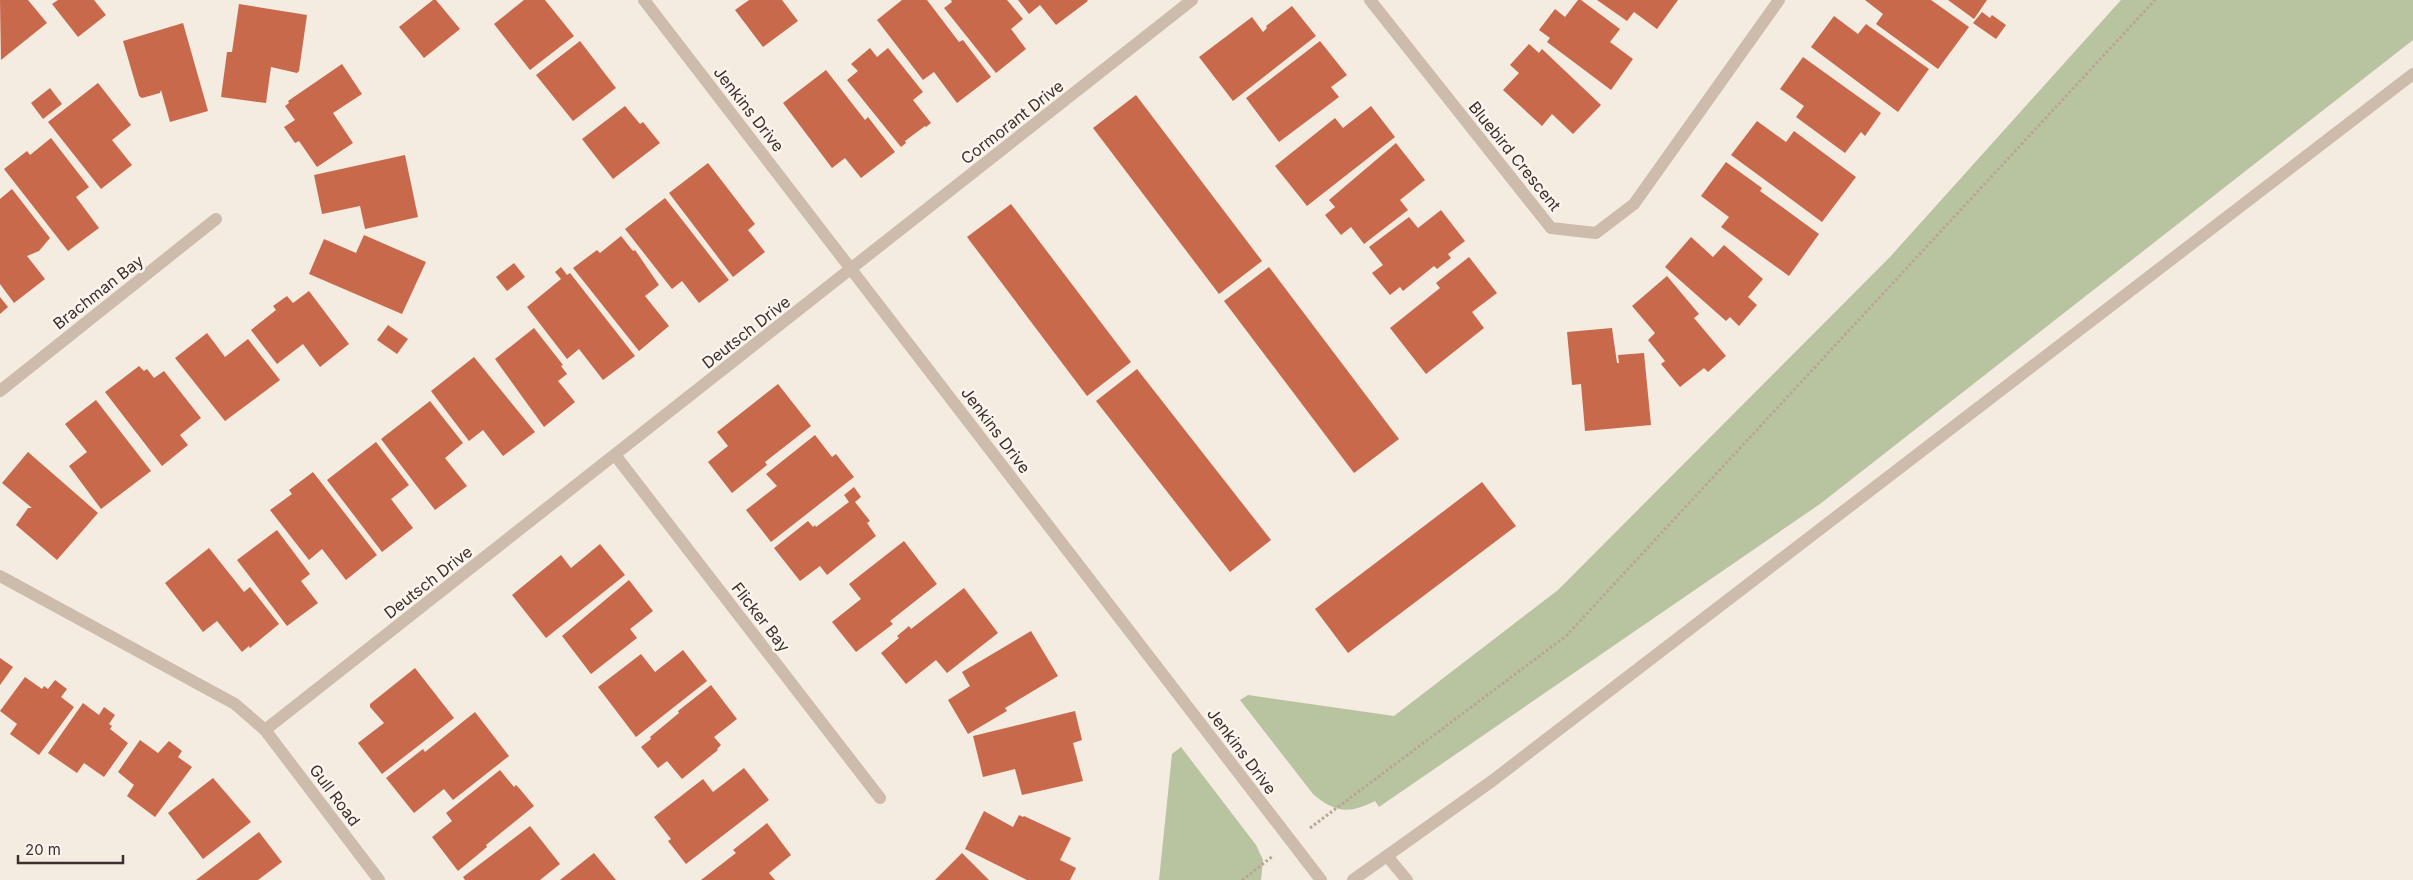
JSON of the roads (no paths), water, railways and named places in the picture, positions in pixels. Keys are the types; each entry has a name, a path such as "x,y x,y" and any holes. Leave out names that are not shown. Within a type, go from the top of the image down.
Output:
{"street":[{"name":"Jenkins Drive","path":"644,0 1321,880"},
{"name":"Cormorant Drive","path":"852,269 1192,0"},
{"name":"Bluebird Crescent","path":"1370,0 1551,228 1596,233 1634,204 1779,0"},
{"path":"1354,880 1492,781 2413,74"},
{"name":"Brachman Bay","path":"0,391 216,219"},
{"name":"Deutsch Drive","path":"265,730 852,269"},
{"name":"Flicker Bay","path":"616,456 880,798"},
{"path":"0,576 235,704 265,730"},
{"name":"Gull Road","path":"265,730 379,880"},
{"path":"1387,856 1407,880"}]}
